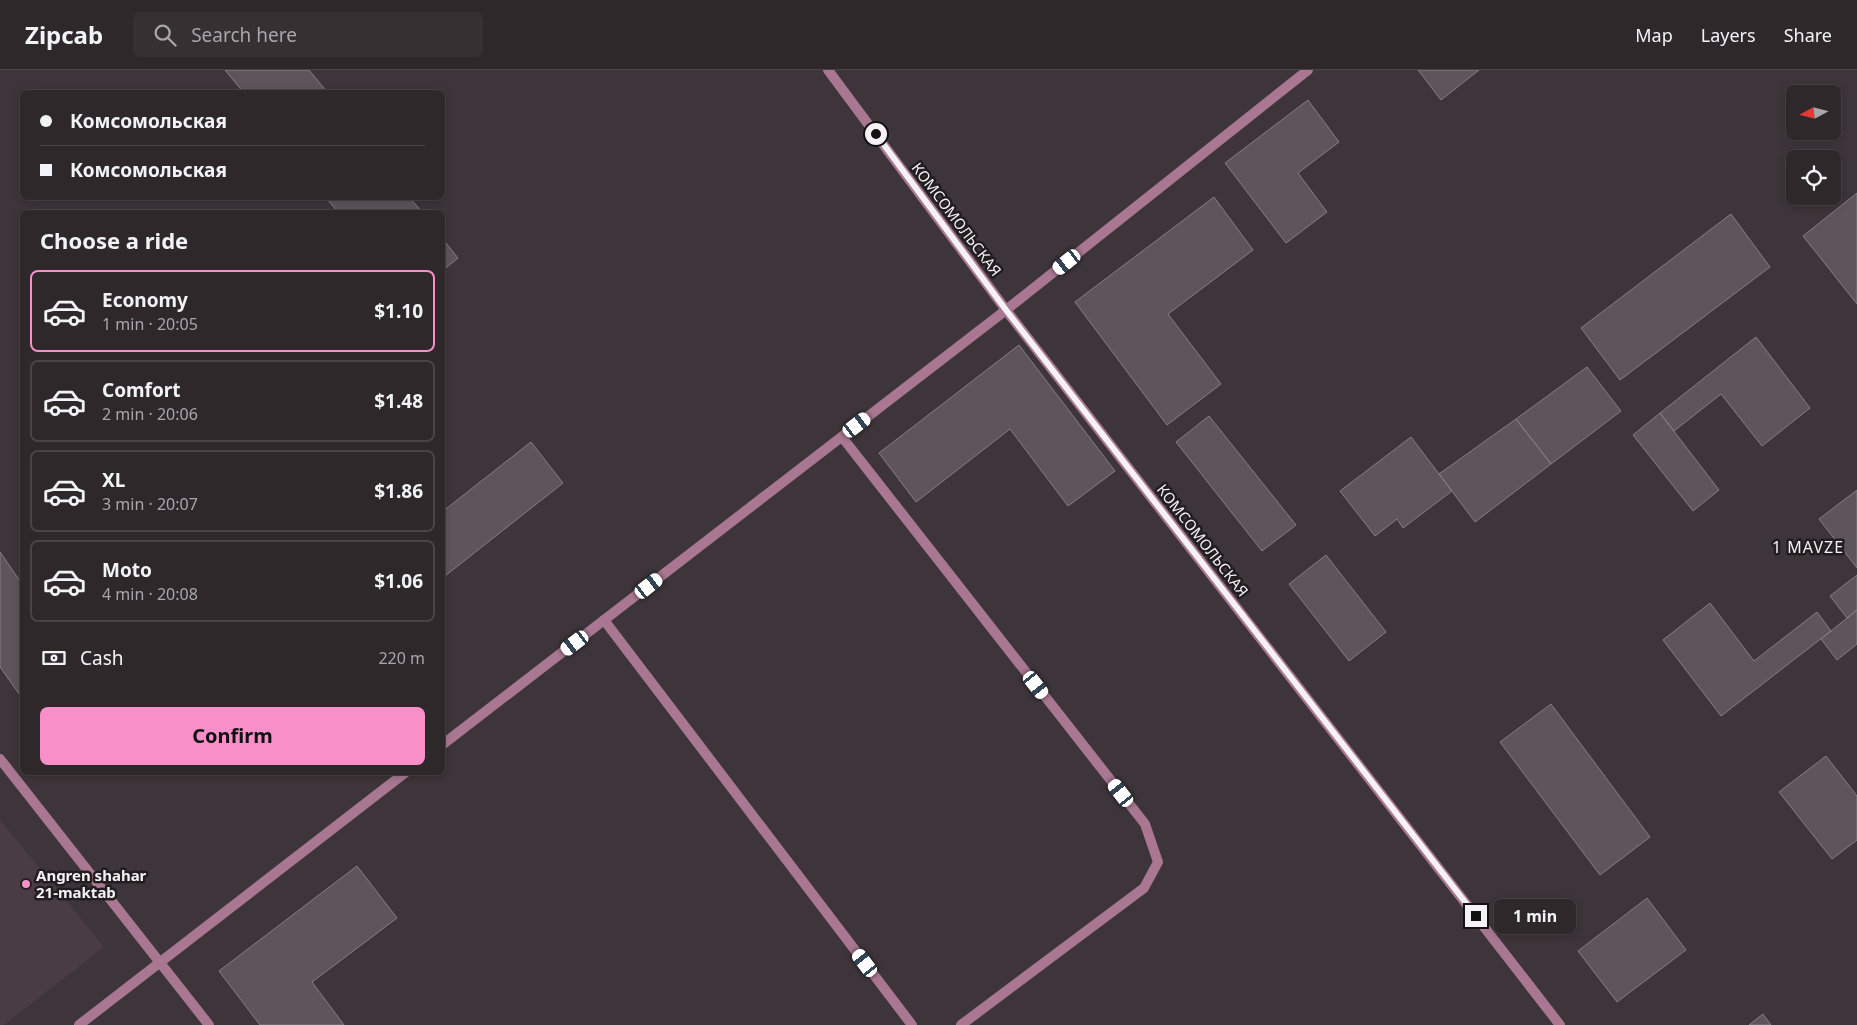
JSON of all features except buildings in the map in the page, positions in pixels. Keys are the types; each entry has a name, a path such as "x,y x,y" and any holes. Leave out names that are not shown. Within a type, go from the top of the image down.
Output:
{"street":[{"name":"КОМСОМОЛЬСКАЯ","path":"828,70 1006,310 1560,1025"},
{"path":"445,743 1006,310 1308,70"},
{"path":"842,437 1145,824 1158,862 1144,888 961,1025"},
{"path":"604,620 912,1025"},
{"path":"0,759 209,1025"},
{"path":"79,1025 402,775"}],"shaded area":[{"name":"Angren shahar 21-maktab","path":"0,820 104,947 4,1025 0,1025"}],"place":[{"name":"Angren shahar 21-maktab","path":"26,884"}],"district":[{"name":"1 MAVZE","path":"1808,547"}],"route":[{"path":"876,134 1006,310 1476,916"}]}
